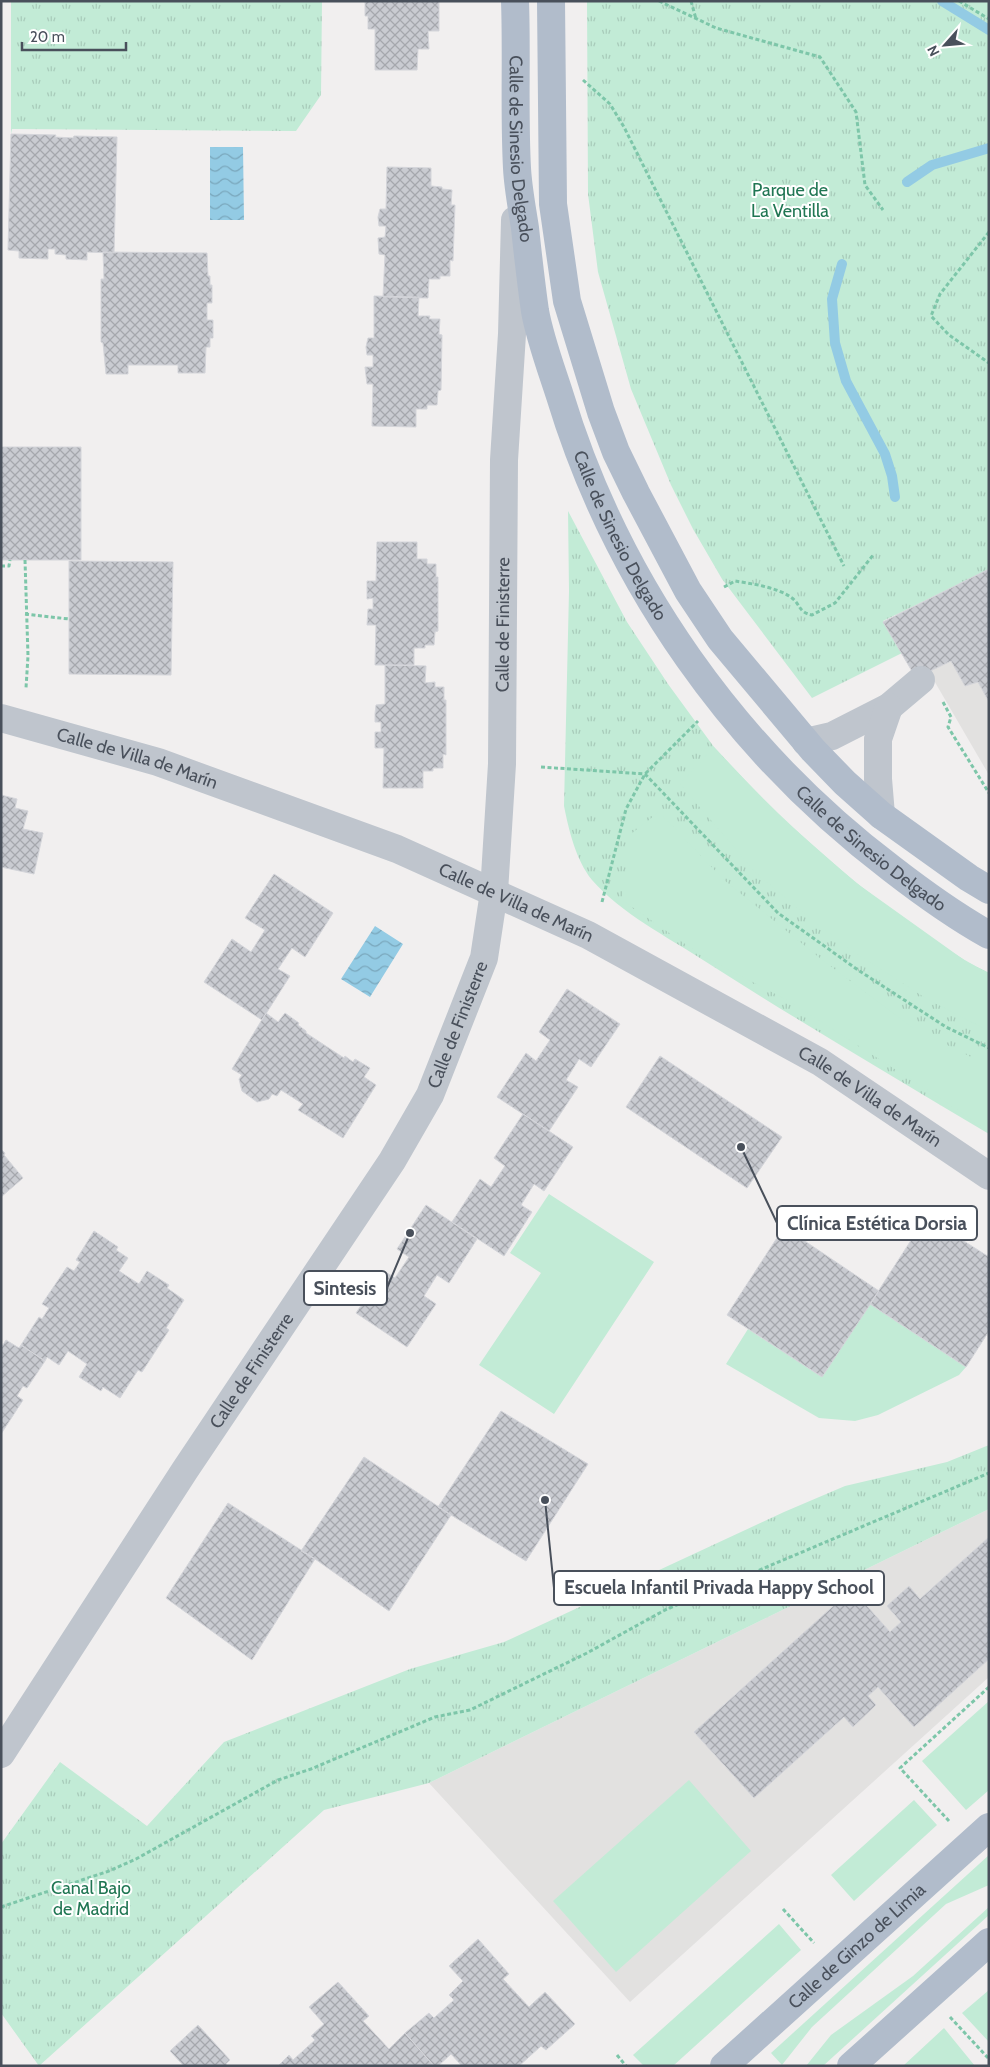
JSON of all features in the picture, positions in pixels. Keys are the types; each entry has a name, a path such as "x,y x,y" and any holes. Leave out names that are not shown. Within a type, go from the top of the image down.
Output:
{"main road":[{"name":"Calle de Sinesio Delgado","path":"515,1 517,168 536,314 555,381 582,462 619,544 673,637 743,729 782,773 864,848 944,907 989,935"},
{"name":"Calle de Sinesio Delgado","path":"550,1 553,204 568,301 601,412 632,485 688,591 720,639 806,742 845,783 881,816 989,890"},
{"name":"Calle de Ginzo de Limia","path":"724,2066 989,1828"},
{"path":"851,2066 989,1942"}],"street":[{"name":"Calle de Finisterre","path":"1,1754 185,1470 392,1161 430,1095 481,965 494,892 502,755 504,460 512,334 517,168"},
{"path":"806,742 832,736 930,688"},
{"path":"881,816 878,779 878,739 889,707"},
{"name":"Calle de Villa de Marín","path":"1,718 158,762 397,849 588,935 820,1062 989,1176"}],"path":[{"path":"659,1 716,28 820,57 856,112 865,185 883,210"},
{"path":"691,1 696,19"},
{"path":"959,1 989,19"},
{"path":"581,78 610,104 624,127 844,566"},
{"path":"989,232 940,294 931,316 949,335 989,363"},
{"path":"721,589 735,581 759,585 792,599 803,613 812,615 835,603 874,554"},
{"path":"1,566 9,566 10,560"},
{"path":"25,560 25,614 28,656 26,688"},
{"path":"25,614 69,619"},
{"path":"930,688 951,717 948,726 989,793"},
{"path":"602,902 626,809 645,774 702,717"},
{"path":"541,767 645,774 778,913 858,970 946,1026 989,1048"},
{"path":"1,1907 136,1859 278,1780 311,1769 435,1717 470,1710 587,1653 665,1610 989,1473"},
{"path":"953,1826 900,1768 989,1688"},
{"path":"783,1909 816,1946"},
{"path":"949,2016 989,2059"},
{"path":"617,2055 626,2066"}],"shaded area":[{"path":"989,528 989,775 879,586"},
{"path":"989,1509 989,1677 630,2002 429,1783"}],"green space":[{"path":"11,1 322,1 321,95 296,131 12,129 11,134"},
{"name":"Parque de La Ventilla","path":"587,1 989,1 989,569 883,621 902,653 812,698 722,579 693,529 671,485 631,389 598,272 588,194"},
{"path":"568,511 627,622 668,684 714,747 773,810 855,882 967,962 989,973 989,1134 809,1026 645,924 604,892 586,872 574,845 564,806 569,591"},
{"path":"714,747 779,814 847,875 930,937 989,973 989,1031 927,999 851,950 756,873 680,784"},
{"path":"659,812 724,880 821,959 913,1028 989,1066 989,1132 943,1100 787,1000 701,955 622,900 631,834"},
{"path":"549,1194 654,1262 554,1414 479,1365 541,1273 510,1253"},
{"path":"870,1304 966,1367 959,1375 878,1415 855,1421 819,1418 726,1364 748,1329 822,1377"},
{"name":"Canal Bajo de Madrid","path":"989,1445 989,1509 429,1783 324,1810 39,2066 1,2013 1,1844 60,1762 147,1826 224,1742 410,1669 504,1642 784,1512 845,1486 947,1462"},
{"path":"989,1701 989,1790 966,1810 922,1761"},
{"path":"689,1780 751,1851 616,1972 553,1901"},
{"path":"914,1800 937,1825 854,1901 831,1875"},
{"path":"989,1855 989,1885 946,1904 812,2027 782,2065 771,2053"},
{"path":"989,1907 989,1915 823,2066 806,2066 831,2035 913,1976"},
{"path":"779,1924 801,1950 673,2066 644,2066 633,2055"},
{"path":"989,1990 989,2042 962,2013"},
{"path":"944,2028 975,2066 903,2066"}],"water":[{"path":"210,147 243,147 244,220 210,220"},
{"path":"375,926 403,944 370,997 341,979"}],"building":[{"path":"365,1 439,1 439,31 428,31 429,49 418,49 417,70 375,70 375,29 368,29 368,16 365,16"},
{"path":"11,134 56,135 55,137 73,138 74,136 117,137 114,253 87,252 87,260 66,259 66,255 55,254 55,249 48,249 48,259 19,258 19,251 8,250"},
{"path":"387,167 431,168 431,186 452,190 451,205 455,205 453,261 450,260 450,276 440,276 440,279 429,279 428,298 383,297 385,255 379,254 378,238 385,237 386,226 379,226 378,217 380,209 386,209"},
{"path":"103,252 207,253 208,276 210,276 210,285 212,285 212,303 207,303 207,320 213,320 213,338 210,338 210,347 206,347 205,373 178,373 178,365 128,365 128,374 106,374 103,343 101,342 101,279 104,279"},
{"path":"374,296 419,297 418,316 430,316 429,319 440,319 439,334 442,335 441,390 438,391 437,405 427,405 427,409 416,409 416,427 372,426 373,384 367,384 365,367 373,367 373,355 367,355 366,347 368,338 374,338"},
{"path":"1,447 81,447 81,560 1,560"},
{"path":"377,542 417,542 417,559 427,559 427,564 436,564 436,577 438,577 438,631 435,632 434,645 425,645 425,648 414,648 414,665 375,665 376,625 367,625 368,609 373,609 373,598 367,599 367,581 376,581"},
{"path":"69,561 173,562 171,675 69,674"},
{"path":"989,569 989,702 978,682 965,686 951,661 916,678 883,622"},
{"path":"385,665 426,666 425,683 435,682 435,687 444,687 444,700 446,700 446,755 443,754 443,768 423,771 423,788 383,788 384,748 375,748 375,732 381,732 381,722 375,722 375,714 376,705 385,704"},
{"path":"1,795 17,799 15,808 28,811 23,829 43,833 34,874 1,867"},
{"path":"274,874 333,913 305,957 292,948 278,969 290,976 262,1020 204,982 232,939 251,952 265,930 245,918"},
{"path":"567,989 620,1024 591,1067 579,1059 566,1080 578,1087 549,1131 497,1097 526,1053 536,1061 550,1040 539,1032"},
{"path":"266,1013 278,1022 285,1013 299,1023 298,1025 306,1033 344,1058 345,1056 353,1062 355,1059 370,1068 364,1077 376,1085 343,1138 298,1110 303,1104 281,1090 277,1096 272,1094 269,1099 257,1102 242,1091 239,1079 242,1075 232,1069"},
{"path":"660,1056 782,1137 747,1188 626,1107"},
{"path":"523,1114 573,1147 544,1191 534,1184 521,1205 532,1212 504,1256 452,1222 480,1179 491,1187 505,1166 494,1158"},
{"path":"1,1149 23,1178 1,1197"},
{"path":"426,1205 477,1239 449,1283 437,1275 424,1296 436,1304 407,1347 356,1313 384,1271 395,1278 409,1257 397,1249"},
{"path":"926,1217 989,1257 989,1331 966,1367 870,1304"},
{"path":"784,1227 879,1291 822,1377 727,1315"},
{"path":"94,1231 118,1247 116,1250 128,1258 119,1271 139,1284 147,1271 169,1285 167,1288 184,1300 166,1328 169,1330 142,1372 138,1370 120,1398 103,1387 101,1391 79,1377 87,1364 68,1351 59,1365 47,1357 45,1361 21,1345 39,1317 42,1319 49,1308 42,1304 67,1267 74,1271 80,1262 76,1260"},
{"path":"6,1340 19,1348 21,1345 45,1361 27,1388 23,1386 17,1396 23,1400 1,1434 1,1348"},
{"path":"501,1411 588,1464 526,1561 438,1507"},
{"path":"364,1457 451,1515 389,1611 301,1551"},
{"path":"228,1503 315,1559 252,1660 166,1598"},
{"path":"989,1537 989,1659 914,1727 878,1687 868,1696 876,1705 853,1727 844,1717 754,1798 694,1732 852,1589 890,1632 901,1622 887,1606 909,1586 920,1599"},
{"path":"478,1939 509,1974 503,1979 529,2007 545,1992 575,2024 546,2050 541,2046 519,2066 462,2066 451,2054 438,2066 434,2066 405,2033 429,2013 434,2018 454,2000 449,1995 463,1981 449,1966"},
{"path":"338,1982 369,2016 363,2021 389,2049 405,2033 434,2066 278,2066 289,2055 293,2060 315,2040 311,2036 324,2024 309,2007"},
{"path":"198,2025 230,2060 226,2064 227,2066 184,2066 170,2051"}],"waterway":[{"path":"942,1 989,30"},
{"path":"907,182 932,165 989,148"},
{"path":"842,264 832,299 835,343 846,381 885,454 892,476 895,497"}],"place":[{"name":"Clínica Estética Dorsia","path":"741,1147"},
{"name":"Sintesis","path":"410,1233"},
{"name":"Escuela Infantil Privada Happy School","path":"545,1500"}]}
